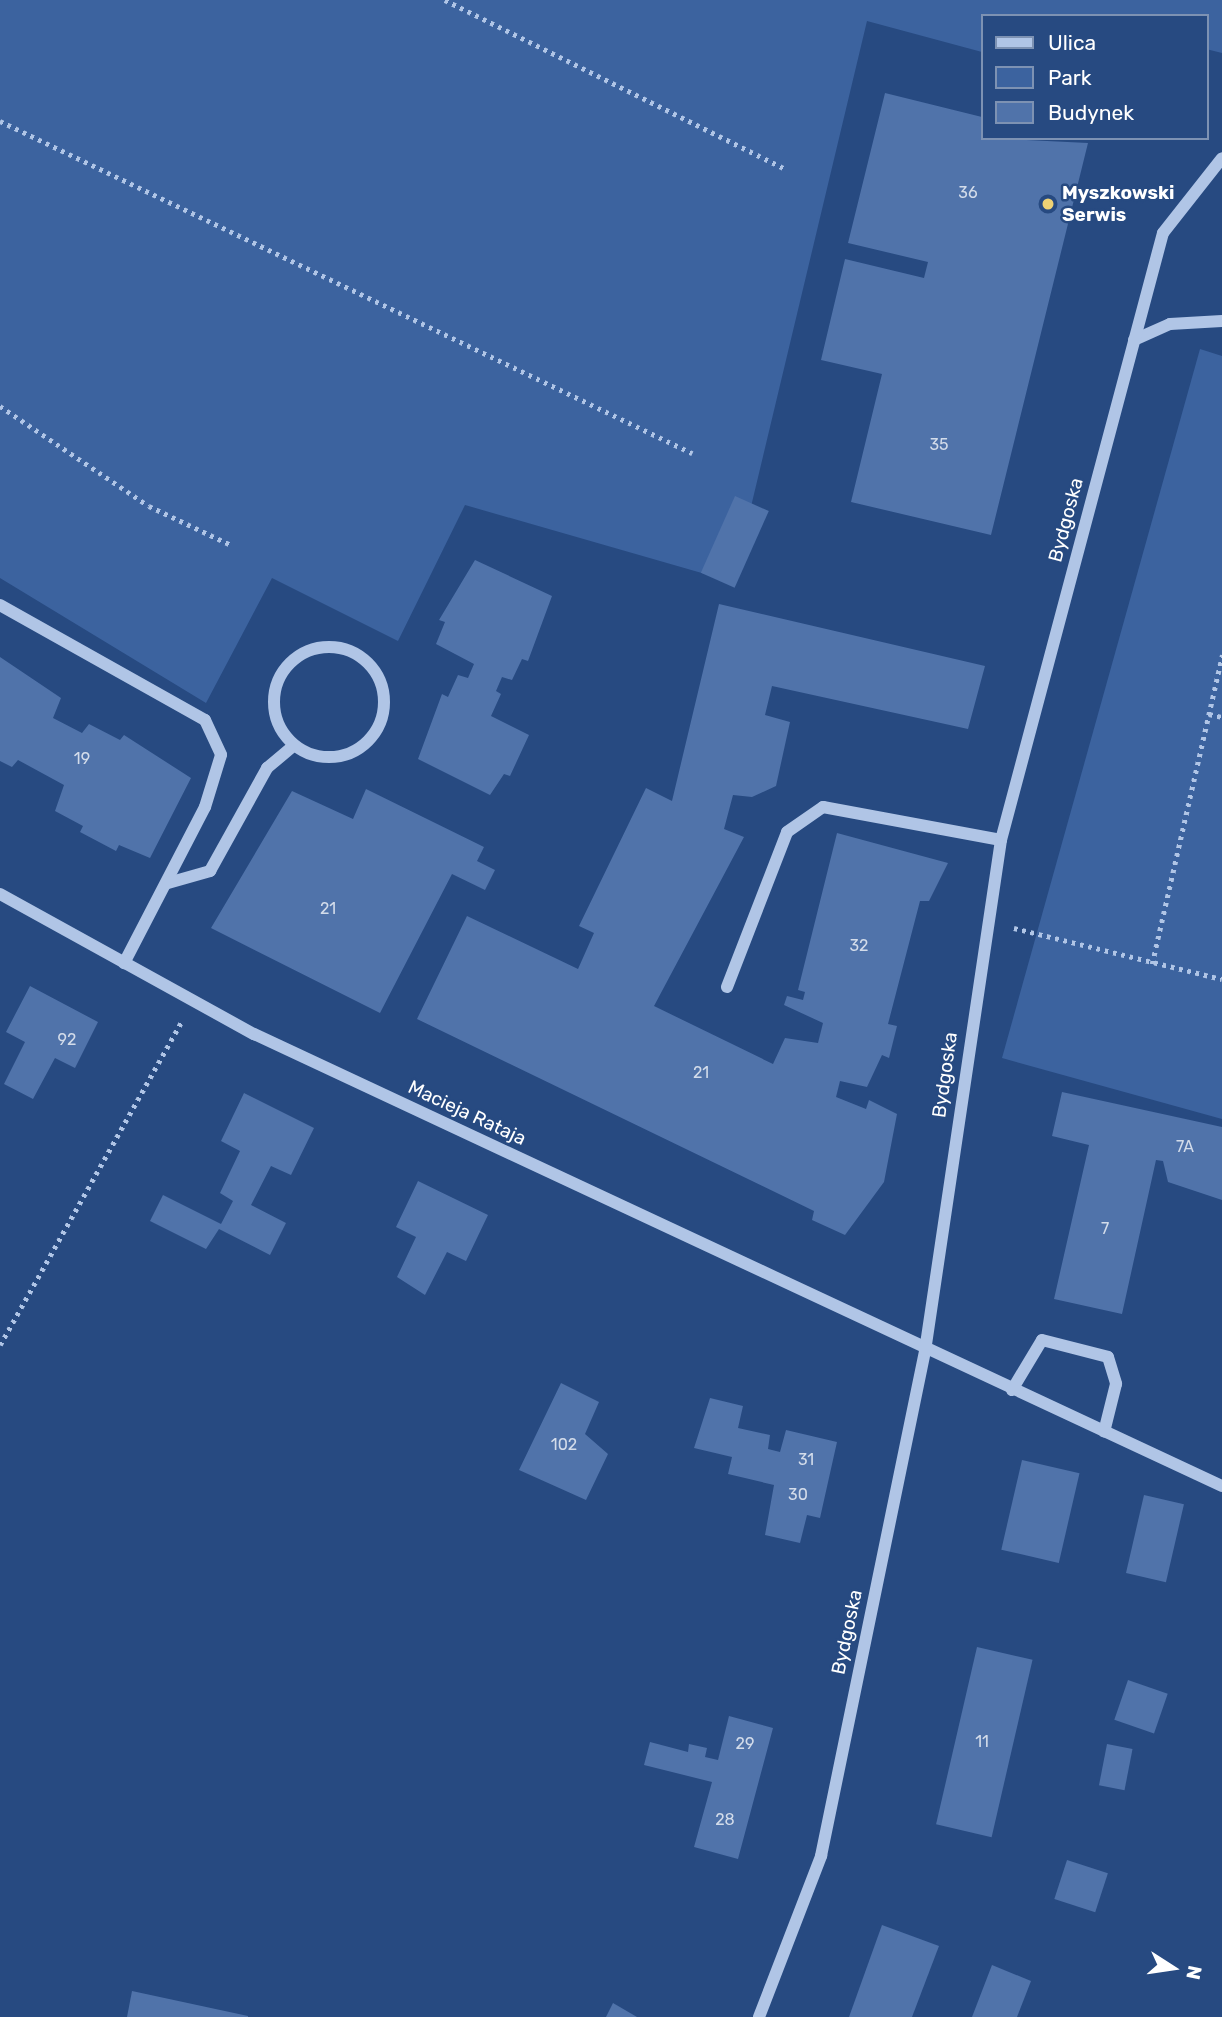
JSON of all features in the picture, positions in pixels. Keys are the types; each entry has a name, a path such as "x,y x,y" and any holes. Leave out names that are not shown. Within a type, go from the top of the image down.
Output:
{"street":[{"name":"Bydgoska","path":"759,2017 821,1856 925,1351 986,920 1001,840 1163,233 1222,158"},
{"path":"1134,340 1170,324 1222,321"},
{"path":"0,605 205,720 222,755 205,807 168,883 124,963"},
{"path":"334,646 368,662 379,678 383,715 362,747 327,758 294,745 275,716 274,698 287,666 300,654 334,646"},
{"path":"168,883 210,872 267,768 294,745"},
{"path":"727,987 787,832 823,807 1001,840"},
{"name":"Macieja Rataja","path":"0,894 193,1002 925,1351 1222,1486"},
{"path":"1012,1390 1042,1340 1108,1357 1116,1384 1104,1432"}],"path":[{"path":"445,0 784,168"},
{"path":"0,121 692,453"},
{"path":"0,406 149,506 232,545"},
{"path":"1152,964 1222,655"},
{"path":"1209,714 1222,717"},
{"path":"986,920 1152,964 1222,979"},
{"path":"0,1345 193,1002"}],"green space":[{"path":"0,0 1222,0 1222,53 1208,50 1208,14 981,14 981,52 867,21 733,582 465,505 398,641 272,578 206,703 0,578"},
{"path":"1200,349 1222,356 1222,1119 1002,1058"}],"building":[{"path":"885,93 981,117 981,140 1088,143 991,535 851,502 882,374 821,360 845,259 924,278 928,262 848,243"},
{"path":"735,496 769,511 735,588 701,573"},
{"path":"475,560 552,596 528,661 522,659 512,680 502,677 496,691 501,694 491,716 529,735 510,776 504,774 490,795 418,759 442,694 448,697 458,675 468,678 474,664 436,644 445,622 439,620"},
{"path":"719,604 985,666 968,729 772,686 765,715 790,722 776,786 752,797 733,795 724,829 744,837 654,1006 773,1064 785,1038 818,1043 823,1023 784,1005 787,996 803,1000 805,992 798,990 837,833 948,863 929,901 920,901 888,1024 897,1026 889,1058 882,1055 867,1087 840,1081 836,1097 866,1109 869,1100 897,1114 884,1182 845,1235 812,1220 814,1211 417,1019 467,916 578,969 594,933 579,926 646,788 672,801"},
{"path":"0,657 61,698 53,718 82,733 89,724 120,740 124,735 191,778 150,858 119,845 116,851 80,832 83,826 55,811 64,785 18,760 12,767 0,761"},
{"path":"366,789 484,847 477,861 495,870 485,890 452,874 380,1013 211,928 292,791 353,819"},
{"path":"30,986 98,1022 75,1068 55,1058 33,1099 4,1084 25,1042 6,1032"},
{"path":"1062,1092 1222,1127 1222,1200 1168,1182 1163,1161 1156,1160 1122,1314 1054,1299 1089,1145 1052,1136"},
{"path":"244,1093 314,1128 291,1175 271,1166 251,1205 286,1223 270,1255 219,1229 206,1249 150,1221 163,1195 221,1224 233,1201 220,1193 240,1151 221,1141"},
{"path":"418,1181 488,1215 466,1261 447,1252 425,1295 397,1277 416,1237 396,1227"},
{"path":"561,1383 599,1402 585,1434 608,1454 586,1500 519,1470"},
{"path":"710,1398 743,1406 738,1428 770,1435 768,1449 780,1452 786,1430 837,1442 820,1518 807,1515 800,1543 765,1535 774,1485 728,1474 732,1457 694,1448"},
{"path":"1022,1460 1079,1473 1059,1563 1001,1550"},
{"path":"1144,1495 1184,1504 1166,1582 1126,1573"},
{"path":"977,1647 1033,1660 992,1837 936,1824"},
{"path":"1128,1680 1168,1694 1154,1733 1114,1720"},
{"path":"729,1716 773,1728 738,1859 694,1847 712,1782 644,1765 650,1742 688,1752 689,1744 707,1748 705,1757 718,1760"},
{"path":"1107,1744 1133,1749 1125,1790 1099,1785"},
{"path":"1067,1860 1108,1873 1095,1912 1054,1899"},
{"path":"882,1925 939,1946 912,2017 849,2017"},
{"path":"992,1965 1031,1981 1017,2017 972,2017"},
{"path":"132,1991 248,2016 248,2017 127,2017"},
{"path":"613,2003 637,2017 606,2017"}],"place":[{"name":"Myszkowski Serwis","path":"1048,204"}]}
